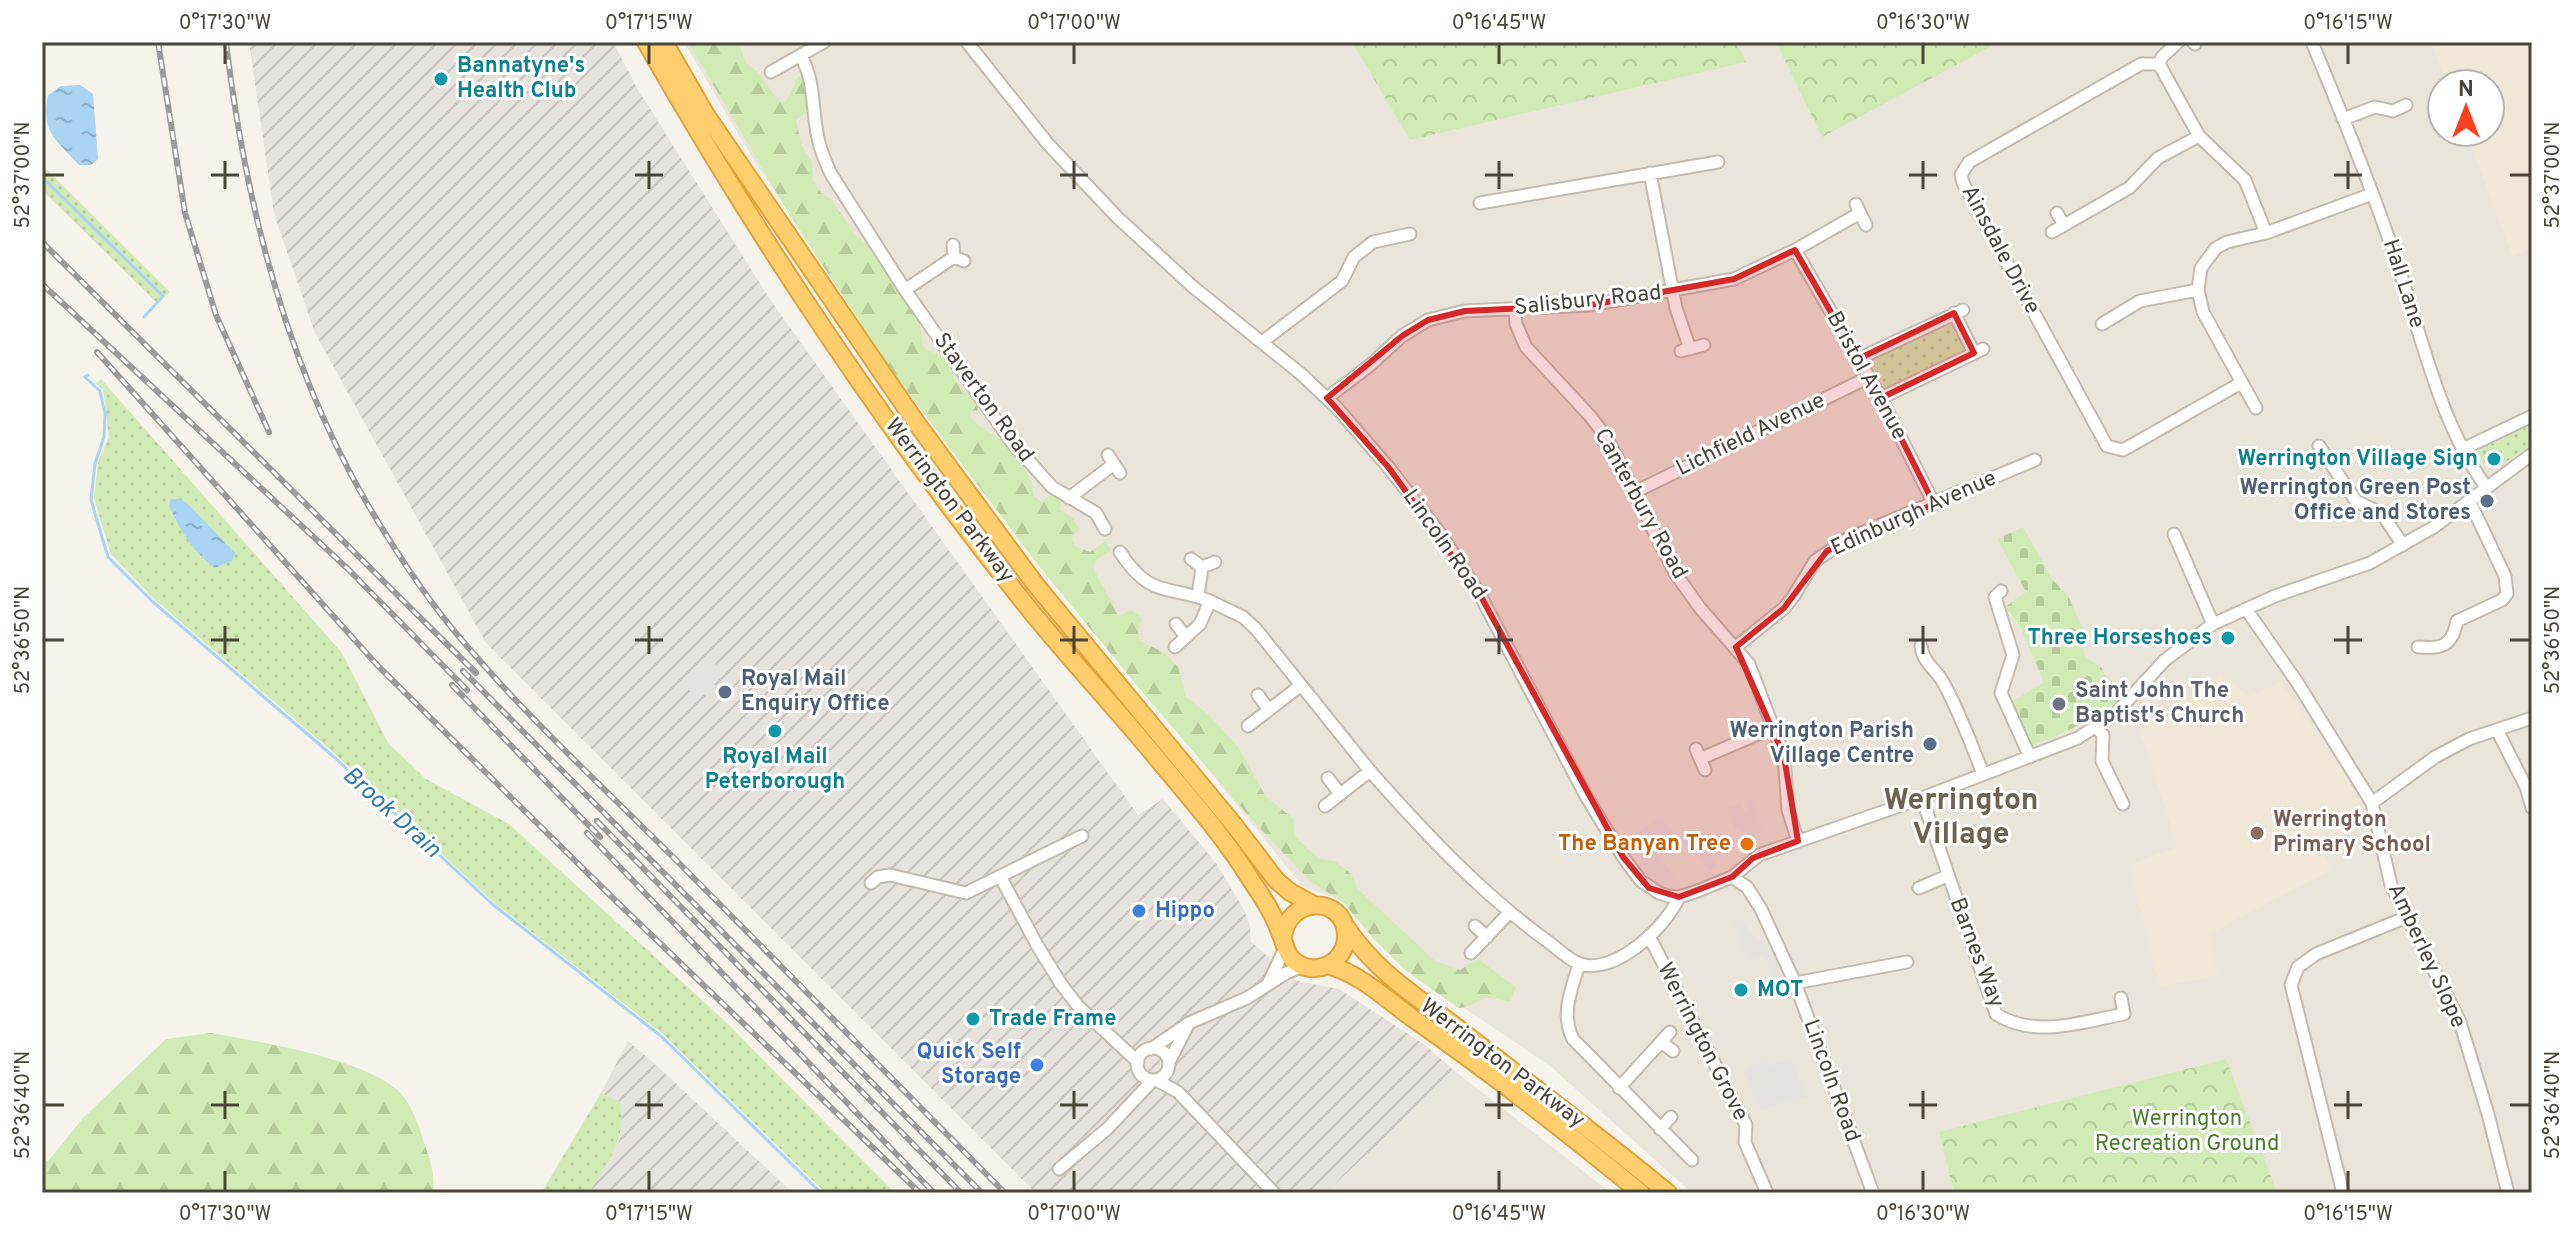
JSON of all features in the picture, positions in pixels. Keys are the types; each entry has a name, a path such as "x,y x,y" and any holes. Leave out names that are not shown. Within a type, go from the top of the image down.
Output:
{"highway":[{"name":"Werrington Parkway","path":"646,42 692,123 796,284 918,462 1030,610 1222,836 1253,882 1284,943"},
{"name":"Werrington Parkway","path":"664,42 706,115 809,267 915,421 1026,572 1276,880 1314,905"},
{"path":"1314,905 1333,910 1345,926 1347,935 1342,953 1328,965 1318,968 1303,966 1290,957 1284,943 1284,927 1295,911 1314,905"},
{"name":"Werrington Parkway","path":"1345,926 1361,949 1401,988 1456,1026 1668,1193"},
{"name":"Werrington Parkway","path":"1328,965 1343,969 1369,985 1641,1193"}],"street":[{"path":"771,72 824,42"},
{"name":"Lincoln Road","path":"967,42 1048,144 1117,217 1192,286 1327,398 1398,480 1442,536 1479,593 1579,783 1623,857 1649,888 1679,897"},
{"path":"2178,42 2159,64 2199,136 2245,180 2266,233"},
{"name":"Hall Lane","path":"2312,42 2372,194 2440,395 2463,449 2486,487"},
{"name":"Staverton Road","path":"801,56 811,75 818,139 824,160 905,290 1011,441 1043,478 1096,513 1105,529"},
{"name":"Ainsdale Drive","path":"2159,64 2141,64 1969,162 1962,171 1961,179 2107,446 2123,450 2241,383"},
{"path":"2343,119 2375,107 2393,111 2406,105"},
{"path":"2052,232 2129,188 2158,158 2199,136"},
{"path":"1480,203 1718,162"},
{"path":"1650,173 1686,350 1704,345"},
{"path":"2256,408 2203,312 2198,290 2201,268 2216,248 2227,242 2266,233 2372,194"},
{"path":"2057,213 2064,225"},
{"name":"Salisbury Road","path":"1327,398 1402,336 1428,320 1465,311 1590,305 1734,279 1861,214"},
{"path":"1262,342 1342,281 1354,257 1373,242 1410,234"},
{"name":"Bristol Avenue","path":"1795,250 1881,398 1934,504"},
{"path":"905,290 957,255"},
{"path":"2102,324 2140,301 2198,290"},
{"name":"Canterbury Road","path":"1515,310 1516,324 1526,347 1581,405 1607,438 1675,573 1700,608 1749,664 1784,756 1788,810 1798,841"},
{"path":"1858,359 1959,312 1978,351 1881,398"},
{"name":"Lichfield Avenue","path":"1633,493 1869,377"},
{"path":"2463,449 2532,416"},
{"path":"2319,446 2356,501 2382,514 2403,545"},
{"path":"1120,552 1130,568 1154,587 1198,596 1243,617 1422,830 1509,913 1579,964 1595,965 1623,957 1649,936 1674,909 1679,897 1732,877 1753,858 2078,738 2116,713 2165,660 2213,624 2275,596 2370,563 2434,527 2532,454"},
{"name":"Edinburgh Avenue","path":"1736,647 1784,608 1815,561 1827,551 1847,539 2035,460"},
{"path":"1069,498 1114,464"},
{"path":"2418,646 2438,649 2449,641 2457,621 2502,600 2507,594 2505,576 2469,500"},
{"path":"2174,534 2213,624"},
{"path":"1191,559 1202,567"},
{"path":"1202,567 1215,562"},
{"path":"1198,596 1202,567"},
{"path":"1995,592 2013,655 2001,693 2030,757"},
{"path":"1175,647 1200,624 1210,601"},
{"name":"Amberley Slope","path":"2246,609 2303,691 2372,803 2385,867 2460,1022 2508,1193"},
{"path":"1176,624 1186,637"},
{"path":"1921,646 1926,663 1941,679 1950,696 1983,774"},
{"path":"1248,726 1300,686"},
{"path":"1258,695 1269,710"},
{"path":"2372,803 2435,757 2469,739 2532,718"},
{"path":"1701,759 1774,727"},
{"path":"2096,727 2103,735 2102,761 2123,804"},
{"path":"2497,730 2526,787 2532,808"},
{"path":"1325,806 1370,771"},
{"path":"1328,778 1340,794"},
{"name":"Barnes Way","path":"1922,798 1996,1014 2008,1022 2028,1027 2056,1027 2124,1014 2121,998"},
{"path":"871,883 878,877 890,875 966,893 1082,836"},
{"path":"1919,888 1947,876"},
{"name":"Lincoln Road","path":"1732,877 1747,887 1761,909 1795,983 1873,1193"},
{"path":"1001,878 1037,945 1078,1006 1143,1058 1164,1053 1178,1092"},
{"path":"1471,953 1509,913"},
{"path":"2343,1193 2291,985 2298,967 2316,954 2407,917"},
{"path":"1475,926 1487,937"},
{"name":"Werrington Grove","path":"1649,936 1746,1125 1745,1142 1767,1193"},
{"path":"1267,986 1284,943"},
{"path":"1880,953 1883,967"},
{"path":"1795,983 1907,962"},
{"path":"1579,964 1566,1010 1568,1029 1580,1048 1692,1160"},
{"path":"1127,1105 1143,1058 1189,1023 1247,998 1303,966"},
{"path":"1059,1169 1107,1129 1154,1080 1164,1076 1189,1023"},
{"path":"1619,1088 1670,1032"},
{"path":"1661,1042 1673,1051"},
{"path":"1143,1058 1144,1077 1178,1092 1274,1193"},
{"path":"1660,1129 1671,1117"}],"highlighted area":[{"path":"1795,250 1858,359 1954,313 1974,353 1881,398 1934,504 1827,551 1784,608 1736,647 1784,756 1798,841 1753,858 1732,877 1679,897 1649,888 1623,857 1479,593 1389,468 1327,398 1402,336 1428,320 1465,311 1590,305 1734,279"}],"shaded area":[{"path":"249,42 613,42 637,88 771,301 1138,815 1163,799 1216,863 1244,910 1250,926 1251,942 1297,981 1339,989 1422,1043 1456,1072 1325,1193 1036,1193 486,643 315,333 274,214"},
{"path":"684,42 2532,42 2532,1193 1692,1193 1550,1066 1414,974 1346,901 1303,887 1056,581 911,386 758,167"},
{"path":"2431,42 2532,42 2532,248 2513,257 2472,148 2506,148 2506,68 2441,68"},
{"path":"713,661 725,674 714,684 719,689 709,699 703,694 697,699 688,689"},
{"name":"Werrington Primary School","path":"2221,675 2249,697 2281,682 2348,780 2361,809 2363,825 2320,842 2331,870 2209,934 2218,975 2160,987 2129,865 2177,847 2139,730"},
{"path":"1751,799 1763,830 1752,834 1750,830 1742,833 1740,828 1735,829 1728,808 1740,803 1744,813 1750,811 1747,801"},
{"path":"1661,818 1674,831 1697,836 1717,867 1711,870 1690,846 1673,856 1671,852 1661,857 1679,887 1665,888 1647,877 1643,869 1646,866 1629,841 1630,836"},
{"path":"1740,919 1759,941 1766,940 1789,988 1781,992 1764,956 1747,962 1733,921"},
{"path":"628,1041 793,1193 589,1193 620,1139 620,1103 601,1093"},
{"path":"1791,1059 1807,1097 1784,1101 1761,1111 1743,1071 1767,1060 1770,1066"},
{"path":"1456,1072 1611,1193 1325,1193"}],"green space":[{"path":"688,42 734,42 740,47 746,63 759,73 779,102 786,101 798,77 803,74 809,82 809,111 796,120 801,144 812,162 813,181 822,194 831,199 855,235 883,262 919,319 923,346 947,357 955,368 954,378 968,396 977,400 978,410 971,411 970,417 1013,451 1027,473 1034,496 1041,502 1052,494 1061,500 1060,510 1073,518 1079,529 1072,538 1075,546 1090,552 1106,541 1111,550 1095,561 1093,568 1119,616 1131,610 1142,618 1138,633 1140,641 1165,653 1178,667 1186,697 1209,715 1239,748 1266,797 1293,818 1295,837 1319,859 1335,861 1351,874 1358,889 1435,961 1460,970 1478,959 1516,987 1510,1002 1486,998 1458,1008 1404,969 1344,903 1309,880 1254,822 1144,694 1038,565 895,375 791,217"},
{"path":"1352,42 1737,42 1746,62 1410,140"},
{"path":"1776,42 1999,42 1822,137"},
{"path":"42,165 170,292 157,303 42,190"},
{"path":"1950,321 1965,346 1960,355 1890,388 1883,385 1873,367 1876,355"},
{"path":"101,379 342,653 388,743 426,779 509,824 725,1021 895,1193 826,1193 663,1034 492,901 332,751 154,599 111,554 94,498 98,462 109,437 103,389 95,383"},
{"path":"2532,421 2532,444 2497,468 2483,464 2479,453 2482,444"},
{"path":"2023,527 2053,580 2068,596 2082,626 2084,655 2102,668 2117,702 2064,733 2031,746 2010,703 2044,682 2020,626 2005,607 2026,592 1997,539"},
{"path":"211,1033 341,1062 387,1083 402,1095 415,1116 431,1166 433,1193 42,1193 42,1164 49,1160 83,1118 166,1039"},
{"name":"Werrington Recreation Ground","path":"2226,1059 2277,1193 1954,1193 1939,1132"},
{"path":"601,1093 620,1102 622,1115 618,1139 602,1172 589,1193 541,1193"}],"water":[{"path":"80,85 93,94 98,159 91,165 79,165 48,127 48,95 61,86"},
{"path":"171,499 187,503 235,553 232,561 215,568 200,555 173,515 169,506"}],"waterway":[{"path":"42,177 163,296 144,317"},
{"name":"Brook Drain","path":"88,375 85,377 100,391 105,414 104,437 95,463 91,500 108,557 153,602 333,756 491,903 662,1037 821,1193"}],"railway":[{"path":"158,42 185,213 216,315 269,432"},
{"path":"226,42 234,102 258,222 292,339 339,451 368,505 414,578 453,630 516,700 1005,1193"},
{"path":"42,242 476,673"},
{"path":"42,284 349,570 467,690"},
{"path":"97,352 378,666 617,902 920,1193"},
{"path":"463,671 982,1193"},
{"path":"452,685 600,837"},
{"path":"597,821 961,1193"},
{"path":"587,833 934,1193"}],"place":[{"name":"Bannatyne's Health Club","path":"441,79"},
{"name":"Werrington Village Sign","path":"2494,459"},
{"name":"Werrington Green Post Office and Stores","path":"2487,501"},
{"name":"Three Horseshoes","path":"2228,638"},
{"name":"Royal Mail Enquiry Office","path":"725,692"},
{"name":"Saint John The Baptist's Church","path":"2059,704"},
{"name":"Royal Mail Peterborough","path":"775,731"},
{"name":"Werrington Parish Village Centre","path":"1930,744"},
{"name":"Werrington Primary School","path":"2257,833"},
{"name":"The Banyan Tree","path":"1747,844"},
{"name":"Hippo","path":"1139,911"},
{"name":"MOT","path":"1741,990"},
{"name":"Trade Frame","path":"973,1019"},
{"name":"Quick Self Storage","path":"1037,1065"}],"district":[{"name":"Werrington Village","path":"1961,818"}]}
